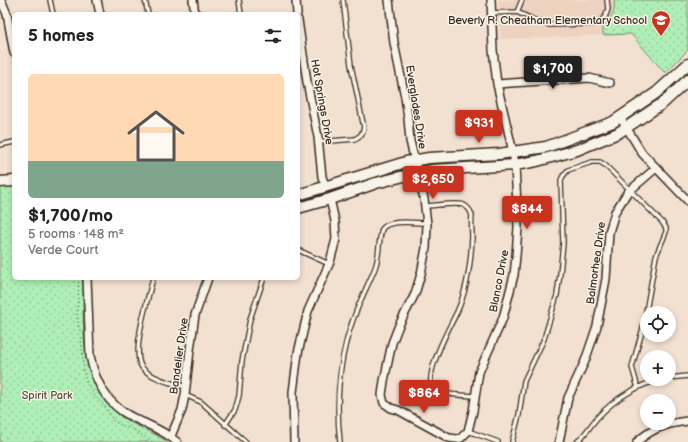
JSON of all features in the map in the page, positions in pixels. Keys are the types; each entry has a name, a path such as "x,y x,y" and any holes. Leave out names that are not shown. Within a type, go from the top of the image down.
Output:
{"street":[{"path":"1,0 7,14 12,42"},
{"path":"97,0 100,12"},
{"path":"193,0 195,12"},
{"path":"296,0 297,12"},
{"name":"Everglades Drive","path":"389,0 394,43 405,97 410,141 427,223 426,248 421,274 415,294 399,325 392,343 382,395 387,406 398,410 449,438 460,439 465,436 468,431"},
{"name":"Blanco Drive","path":"468,431 479,372 503,318 514,275 518,228 515,165 497,84 493,50 491,0"},
{"name":"Hot Springs Drive","path":"300,34 307,82 313,109 322,177 326,188"},
{"path":"300,194 326,188 391,166 414,160 513,152 546,147 613,122 656,93 688,64"},
{"path":"497,84 589,78 610,83"},
{"path":"300,207 376,183 417,173 433,170 515,165 537,161 577,150 618,133 663,103 688,80"},
{"path":"620,117 642,153 688,201"},
{"name":"Balmorhea Drive","path":"560,442 568,398 590,347 602,302 606,279 611,225 615,212 630,190 656,168"},
{"path":"0,182 12,181"},
{"path":"294,442 294,392 298,353 308,312 329,264 336,239 335,221 330,199"},
{"path":"87,280 90,356 92,367 101,388 113,404 122,411 170,436 177,442"},
{"name":"Bandelier Drive","path":"170,436 182,410 195,315 207,280"},
{"path":"637,442 652,430 667,424 688,422"}],"lane":[{"path":"50,0 53,12"},
{"path":"145,0 148,12"},
{"path":"239,0 241,12"},
{"path":"318,142 355,139 361,135 364,128 351,65 343,0"},
{"path":"517,12 522,0"},
{"path":"492,13 517,12 549,25 596,23 603,19 606,15 608,10 607,0"},
{"path":"0,145 12,142"},
{"path":"512,442 519,415 524,381 544,339 557,296 563,243 561,184 563,176 568,170 592,162 600,162 605,165 662,222 666,228 665,236 660,245 654,266 644,328 632,367 638,388"},
{"path":"424,206 462,204 469,208 471,212 471,251 466,280 458,310 435,359 431,382 434,389 441,393 475,396"},
{"path":"340,442 338,425 338,396 341,367 345,348 358,307 376,267 382,229 384,226 391,223 427,223"},
{"path":"300,251 329,264"},
{"path":"153,280 138,348 140,365 151,374 168,383 186,387"},
{"path":"225,425 235,410 239,396 242,361 250,319 263,280"},
{"path":"676,377 688,376"},
{"path":"577,442 601,413 618,400 644,386"},
{"path":"185,395 201,402 225,425 246,442"},
{"path":"468,431 498,442"}],"shaded area":[{"name":"Beverly R. Cheatham Elementary School","path":"498,0 688,0 688,50 665,73 631,34 501,39"}],"green space":[{"path":"614,0 688,0 688,50 665,73 631,34 603,35 603,27 613,12"},
{"name":"Spirit Park","path":"12,186 12,280 83,280 83,316 86,354 90,371 97,388 107,403 122,417 168,442 0,442 0,187"}],"place":[{"name":"Beverly R. Cheatham Elementary School","path":"661,37"}]}
